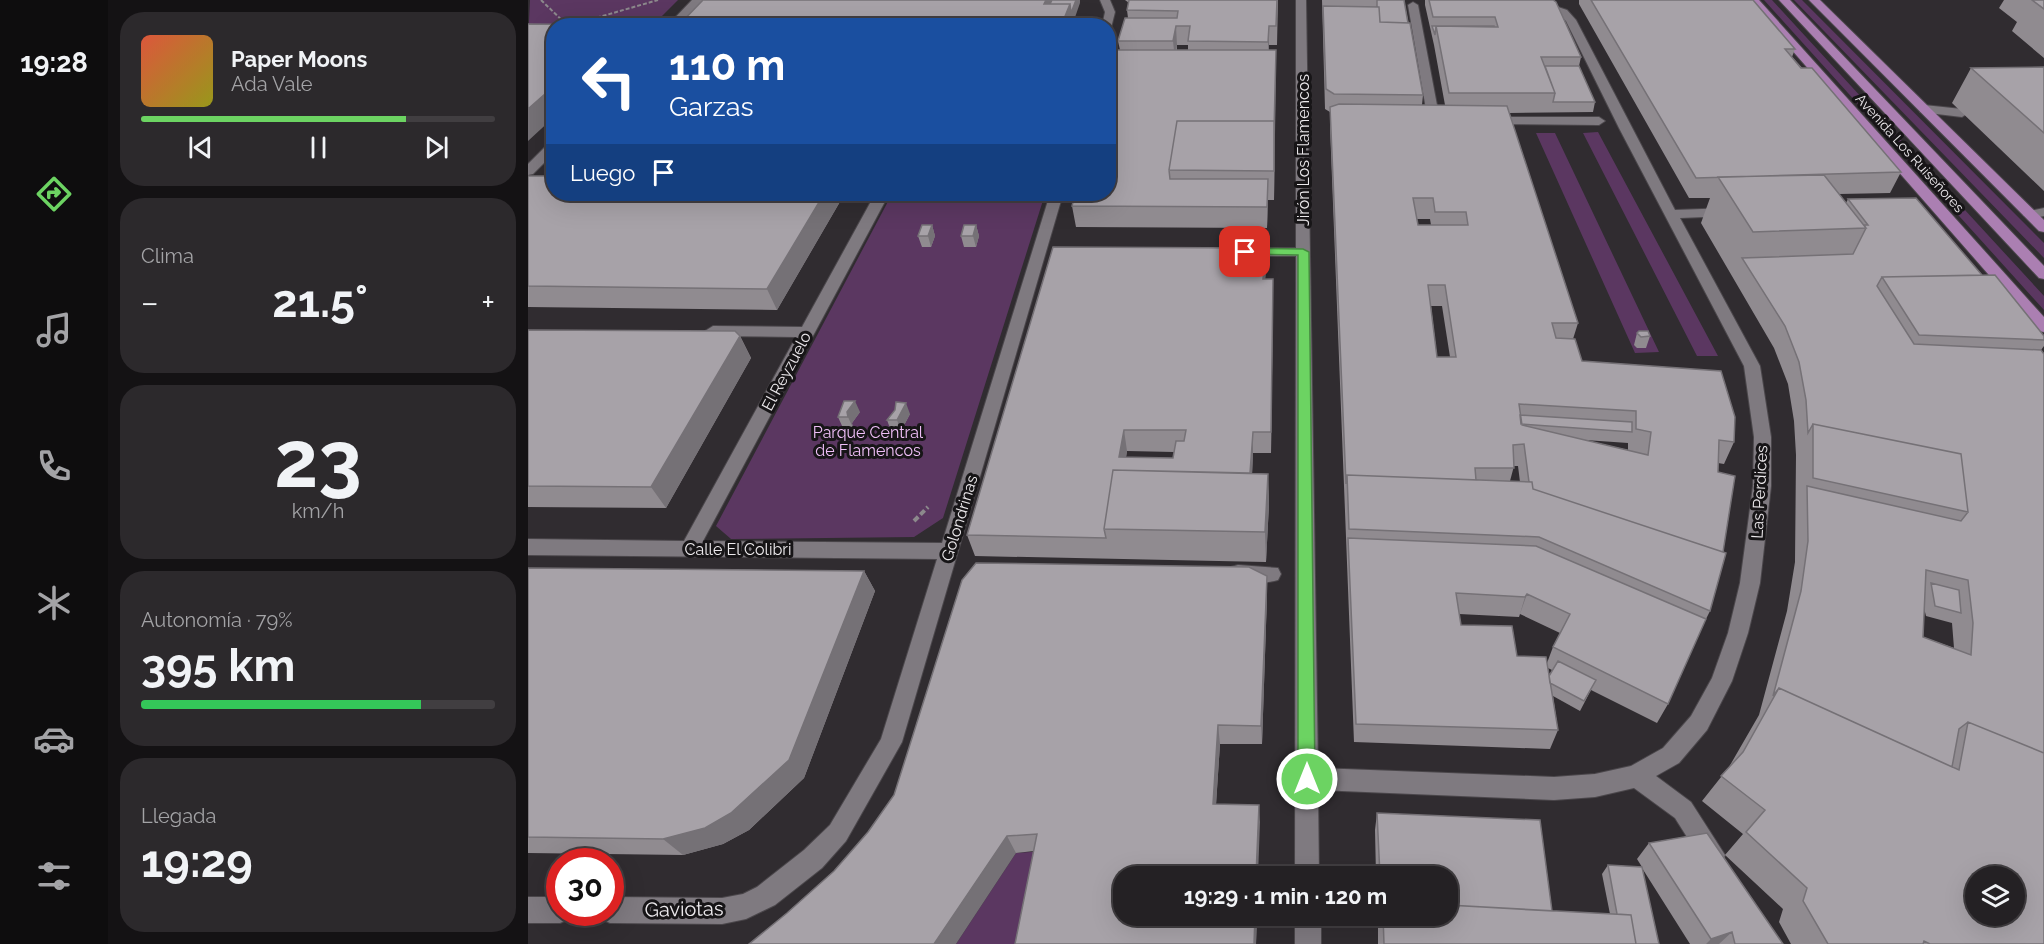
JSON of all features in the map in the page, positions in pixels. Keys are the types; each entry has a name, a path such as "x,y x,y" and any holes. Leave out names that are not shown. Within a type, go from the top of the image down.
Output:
{"main road":[{"name":"Avenida Los Ruiseñores","path":"1753,0 2044,327"},
{"name":"Avenida Los Ruiseñores","path":"1784,0 2044,275"},
{"path":"1814,0 1924,109 2037,214 2044,228"}],"street":[{"path":"680,18 698,0"},
{"path":"1105,0 1110,12 1109,18"},
{"name":"Jirón Los Flamencos","path":"1301,0 1307,866"},
{"name":"Las Perdices","path":"1307,779 1544,789 1600,786 1637,776 1662,764 1682,744 1717,691 1732,659 1753,575 1757,538 1763,446 1752,366 1571,20 1552,6 1526,2"},
{"path":"1413,5 1435,121"},
{"path":"1924,109 1962,112"},
{"path":"1470,121 1599,121"},
{"path":"532,175 546,156"},
{"name":"El Reyzuelo","path":"689,549 878,201"},
{"name":"Golondrinas","path":"838,832 867,786 891,741 1045,250 1056,201"},
{"path":"1916,206 1937,206"},
{"path":"1671,214 1741,212"},
{"path":"1222,252 1303,252"},
{"path":"700,331 807,332"},
{"name":"Calle El Colibri","path":"528,547 949,551"},
{"path":"1224,573 1271,574"},
{"path":"1637,776 1683,810 1727,877"},
{"name":"Gaviotas","path":"624,910 722,910 746,906 782,884 813,859 838,832"},
{"path":"528,910 546,910"},
{"path":"1308,926 1308,944"}],"path":[{"path":"542,0 560,18"},
{"path":"596,18 658,0"}],"green space":[{"path":"530,0 678,0 660,18 546,18 546,31 528,43"},
{"path":"1764,0 1772,0 2044,296 2044,310"},
{"path":"1794,0 1802,0 2044,243 2044,258"},
{"path":"1598,132 1718,356 1697,356 1583,133"},
{"path":"1536,133 1555,133 1659,352 1635,353"},
{"name":"Parque Central de Flamencos","path":"888,201 1043,201 943,518 914,537 731,539 716,526"},
{"path":"1045,851 1027,944 956,944 1016,853"}],"building":[{"path":"703,0 1046,0 1044,4 1070,4 1064,18 686,18"},
{"path":"1052,0 1076,0 1071,13 1070,4 1050,4"},
{"path":"1129,0 1277,0 1276,26 1269,26 1268,42 1188,41 1190,26 1176,26 1173,41 1118,41 1125,18 1177,18 1178,11 1127,10"},
{"path":"1377,0 1404,0 1408,23 1380,22"},
{"path":"1429,0 1553,0 1556,2 1581,57 1541,57 1555,93 1449,93 1436,26 1498,27 1495,17 1433,17"},
{"path":"1591,0 1753,0 1795,49 1785,49 1801,68 1812,68 1901,172 1696,178"},
{"path":"2032,0 2044,0 2044,9"},
{"path":"1323,6 1379,7 1380,22 1410,23 1423,95 1334,94 1326,89"},
{"path":"528,24 546,24 546,93 528,109"},
{"path":"1436,26 1494,26 1494,27"},
{"path":"1116,50 1276,50 1274,130 1274,121 1177,121 1169,170 1170,179 1268,179 1267,207 1072,206 1073,201 1116,201"},
{"path":"1545,66 1579,66 1595,102 1553,102 1555,93"},
{"path":"2044,67 2044,133 1971,68"},
{"path":"1339,104 1507,106 1578,323 1552,323 1556,338 1575,339 1582,361 1721,371 1735,417 1734,442 1719,440 1718,472 1735,476 1723,552 1533,489 1532,482 1529,482 1524,444 1513,445 1514,468 1475,468 1476,480 1347,475 1346,484 1330,107","holes":["1413,198 1433,198 1435,212 1466,212 1468,225 1418,225","1428,285 1445,285 1456,357 1437,357","1519,404 1636,411 1636,429 1651,432 1648,455 1522,425"]},
{"path":"1177,121 1274,121 1274,171 1169,170"},
{"path":"1824,175 1866,228 1753,232 1718,177"},
{"path":"528,176 546,176 546,201 820,201 767,289 528,286"},
{"path":"1916,198 1982,275 1882,277 1877,286 1914,344 2041,350 2044,354 2044,753 1968,722 1959,729 1952,767 1779,688 1773,696 1801,591 1808,541 1807,486 1961,521 1968,512 1961,454 1813,424 1808,433 1806,400 1799,362 1785,326 1742,258 1853,254 1866,228 1864,225 1868,225 1848,199","holes":["1926,570 1968,580 1973,623 1971,655 1923,637"]},
{"path":"922,225 932,225 928,236 918,236"},
{"path":"964,225 976,225 973,236 961,236"},
{"path":"1053,247 1258,248 1266,252 1263,279 1273,279 1271,432 1253,432 1250,473 1113,470 1104,529 1106,538 967,535","holes":["1124,430 1186,430 1184,441 1176,441 1173,458 1119,457"]},
{"path":"1995,275 2044,336 2044,340 1919,335 1882,277"},
{"path":"528,330 735,331 740,336 651,487 528,486"},
{"path":"1648,331 1650,336 1641,337 1637,333"},
{"path":"844,401 855,401 847,412 848,417 838,417"},
{"path":"896,402 906,403 897,420 887,420 895,410"},
{"path":"1520,415 1632,422 1632,432 1521,424"},
{"path":"1813,424 1961,454 1968,512 1813,478"},
{"path":"1113,470 1268,474 1265,532 1104,529"},
{"path":"1347,475 1532,482 1533,489 1726,553 1710,611 1539,537 1349,529"},
{"path":"1348,538 1536,546 1706,619 1668,704 1553,647 1570,614 1527,594 1525,597 1456,593 1461,625 1512,626 1517,656 1546,657 1558,730 1356,724"},
{"path":"976,563 1249,567 1267,576 1261,726 1218,725 1213,804 1259,805 1256,866 1113,866 1113,926 1255,926 1254,944 1015,944 1037,834 1007,836 934,944 749,944 834,871 868,832 894,795 962,580"},
{"path":"528,568 864,571 789,760 731,813 705,828 663,839 528,837"},
{"path":"1931,583 1959,590 1961,613 1935,606"},
{"path":"1558,661 1596,680 1584,701 1550,683 1549,676"},
{"path":"1779,688 1959,770 1968,722 2044,753 2044,944 1930,944 1924,941 1923,944 1828,944 1803,901 1807,888 1746,832 1765,810 1721,776 1743,752"},
{"path":"1377,813 1540,820 1552,911 1458,906 1458,866 1380,866"},
{"path":"1707,833 1783,944 1735,944 1732,932 1711,939 1649,843"},
{"path":"1608,865 1642,867 1659,944 1636,944 1631,915 1617,914"},
{"path":"1458,906 1631,915 1636,944 1384,944 1383,926 1458,926"}],"route":[{"path":"1245,252 1303,252 1307,779"}]}
